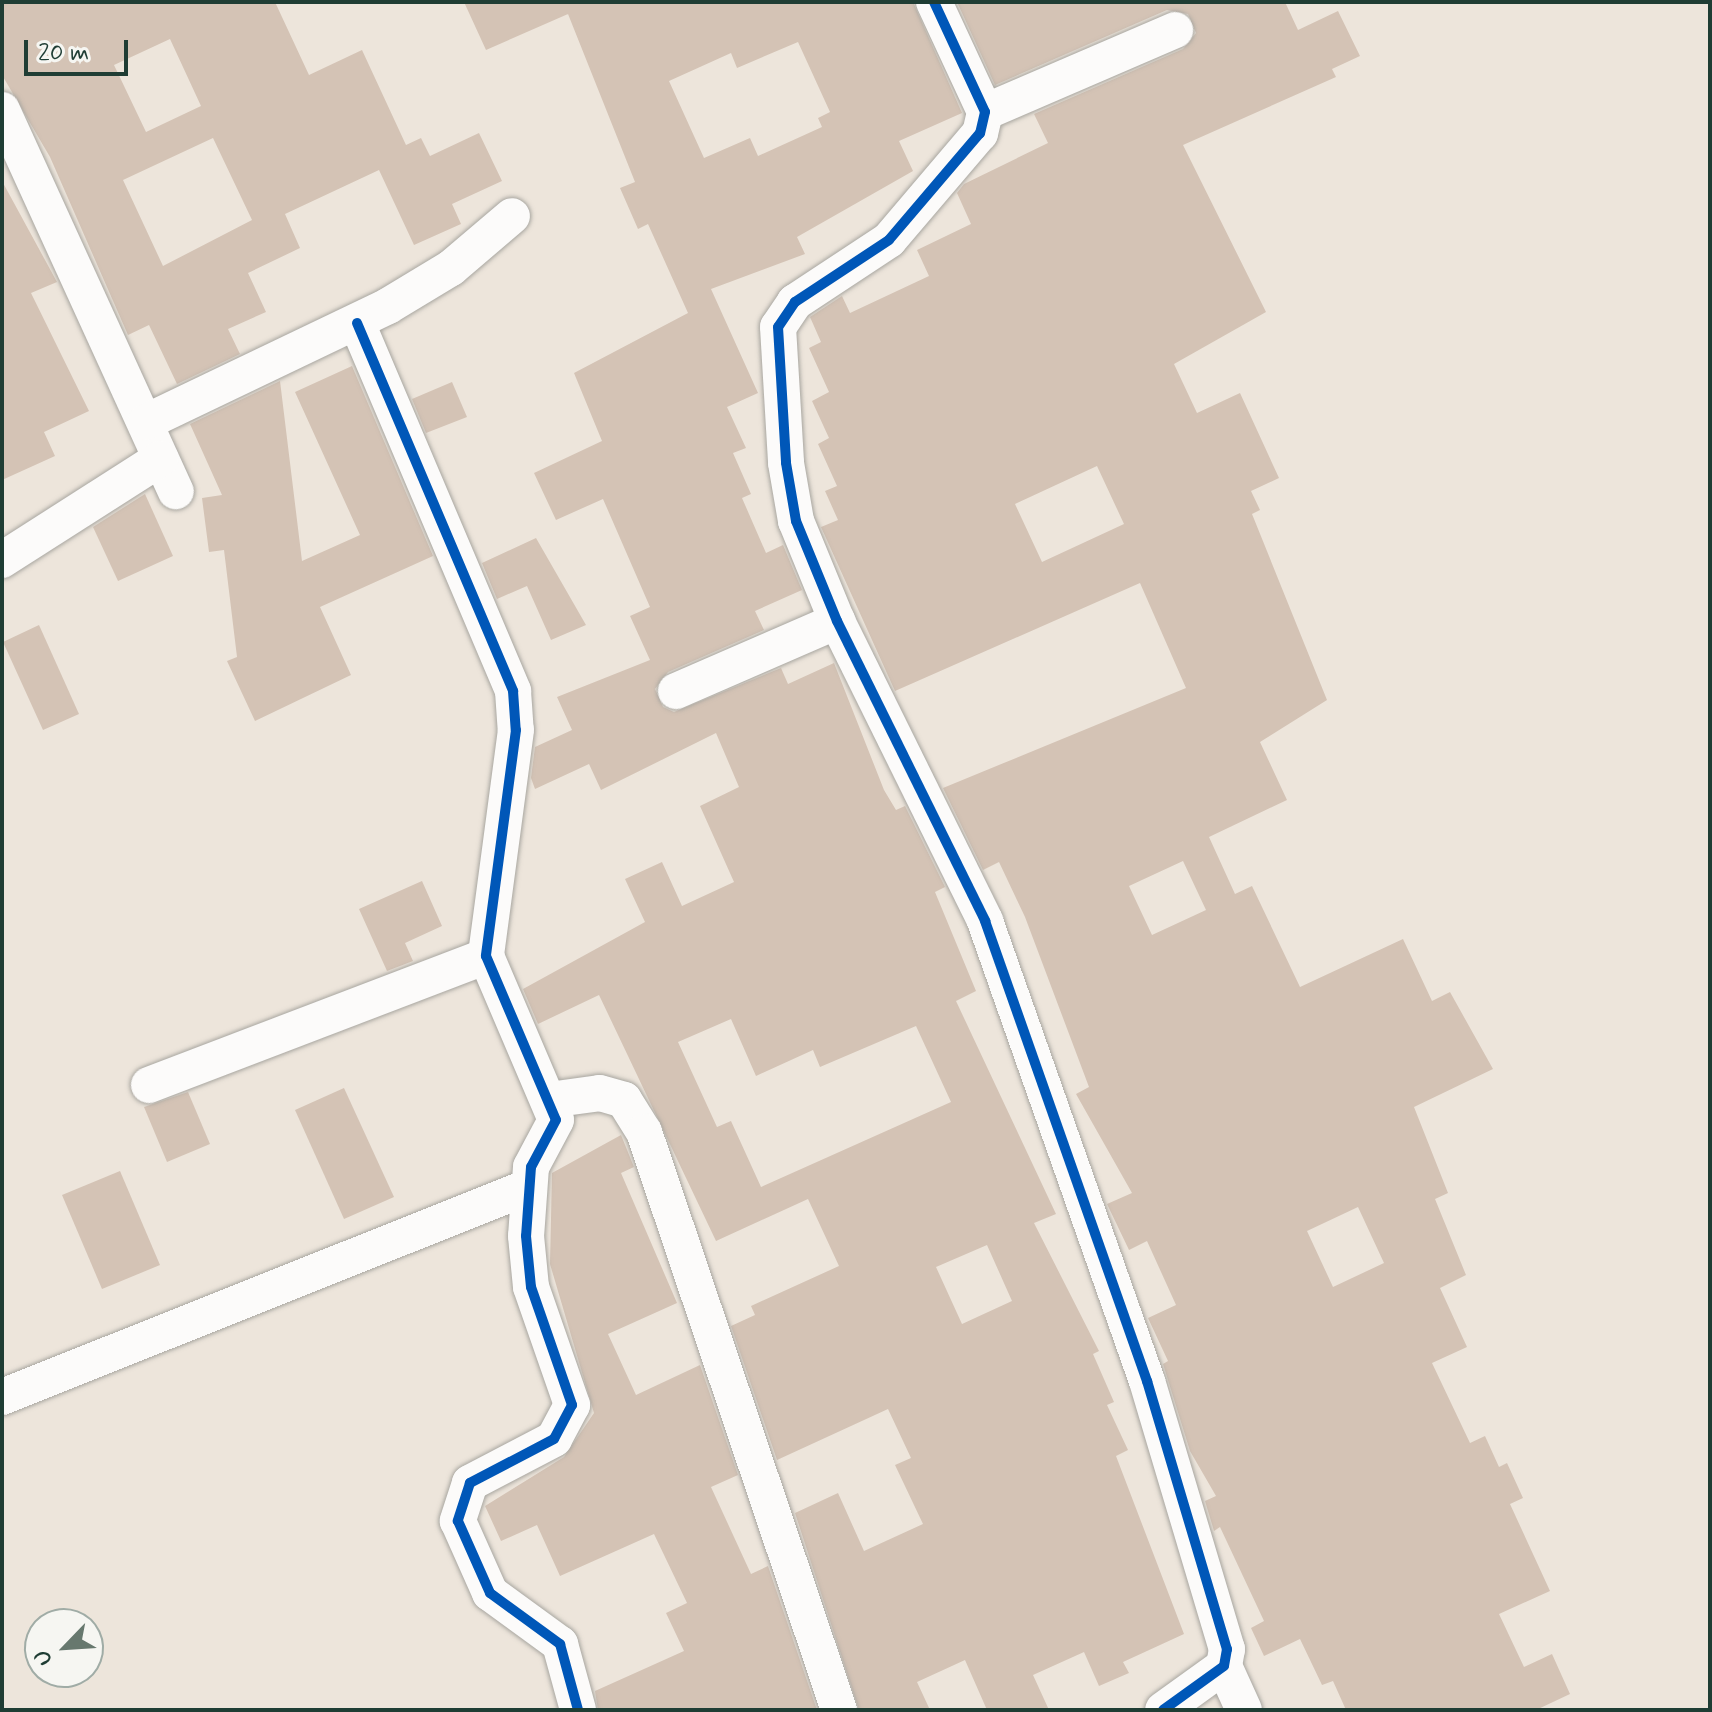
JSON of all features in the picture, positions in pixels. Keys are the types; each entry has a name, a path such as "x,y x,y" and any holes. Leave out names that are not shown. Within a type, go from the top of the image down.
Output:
{"street":[{"path":"934,2 985,112"},
{"path":"1175,30 985,112 969,148 889,240 795,302 778,327 781,424 796,521 837,621 985,921 1147,1381 1227,1649 1224,1666 1244,1710"},
{"path":"2,110 176,491"},
{"path":"146,422 357,323 451,268 512,216"},
{"path":"357,323 513,691 516,730 486,956 556,1120 528,1187 531,1287 572,1405 554,1439 470,1483 458,1521 490,1593 560,1644 578,1710"},
{"path":"2,560 160,459"},
{"path":"676,691 837,621"},
{"path":"149,1085 486,956"},
{"path":"549,1100 600,1093 624,1100 644,1132 839,1710"},
{"path":"2,1397 528,1187"},
{"path":"1163,1710 1224,1666"}],"building":[{"path":"2,2 275,2 309,75 362,50 406,145 421,138 430,156 479,133 502,181 452,204 461,224 414,245 379,170 285,214 300,248 248,273 266,312 228,329 240,354 177,384 149,325 128,335 50,157 2,75","holes":["170,39 201,106 146,132 114,65","213,138 252,220 163,266 123,180"]},
{"path":"464,2 913,2 962,113 899,141 913,171 797,237 805,254 711,289 758,393 727,407 746,448 733,453 751,494 742,498 766,553 783,545 802,590 755,611 764,630 668,672 655,689 663,707 674,712 781,668 788,684 834,663 884,790 896,810 905,806 945,887 935,892 976,991 956,1001 1056,1214 1034,1223 1099,1351 1093,1354 1114,1402 1107,1405 1128,1450 1116,1456 1184,1634 1123,1662 1129,1673 1099,1686 1084,1652 1033,1675 1049,1710 987,1710 965,1660 917,1682 930,1710 859,1710 795,1513 838,1493 864,1551 923,1524 895,1465 911,1458 888,1409 777,1460 731,1326 755,1315 751,1306 839,1266 808,1199 716,1241 599,995 538,1024 523,989 645,922 625,879 662,862 682,906 734,882 700,806 739,787 716,733 601,790 589,764 535,789 531,778 535,747 572,730 557,697 650,660 630,616 650,607 603,499 556,520 534,473 602,441 574,373 688,313 648,224 638,229 620,188 635,182 568,14 486,50","holes":["798,42 830,112 818,118 822,127 758,156 750,138 704,158 669,81 731,53 737,68","731,1019 756,1076 813,1050 820,1067 916,1026 951,1102 761,1187 731,1121 717,1127 678,1042","987,1245 1012,1301 962,1324 936,1267"]},
{"path":"957,2 1285,2 1298,30 1338,11 1360,56 1332,69 1336,77 1183,145 1266,312 1174,364 1197,413 1240,393 1279,478 1251,491 1260,510 1252,514 1327,700 1260,742 1287,800 1209,837 1235,894 1252,886 1300,987 1403,939 1432,1001 1450,992 1493,1069 1414,1107 1448,1193 1435,1199 1466,1275 1440,1288 1467,1347 1432,1363 1470,1443 1485,1436 1499,1467 1507,1463 1523,1498 1510,1504 1550,1591 1499,1614 1524,1667 1552,1654 1570,1694 1536,1710 1346,1710 1333,1681 1322,1685 1300,1639 1264,1656 1251,1628 1264,1621 1220,1527 1214,1531 1205,1501 1216,1496 1190,1451 1163,1364 1168,1361 1148,1318 1176,1305 1147,1241 1129,1250 1107,1204 1132,1193 1076,1094 1089,1087 1025,917 999,862 983,870 943,788 1186,688 1140,583 895,691 821,527 838,520 825,491 837,486 818,444 829,438 812,401 829,392 809,348 821,342 810,317 842,296 850,313 929,276 917,250 971,224 957,193 964,184 1048,143 1034,114 1183,49 1196,33 1188,14 1167,10 995,85","holes":["1097,466 1124,524 1042,562 1015,504","1183,861 1206,910 1152,935 1129,886","1358,1207 1384,1263 1333,1287 1307,1231"]},
{"path":"2,181 57,282 31,293 89,411 44,432 55,456 2,480"},
{"path":"352,366 433,556 320,607 351,675 255,721 227,661 237,657 224,550 209,552 202,498 222,495 190,424 280,381 302,561 360,535 295,392"},
{"path":"452,382 467,417 426,433 412,399"},
{"path":"145,494 173,556 118,581 93,527"},
{"path":"536,538 586,625 551,640 527,586 497,599 482,563"},
{"path":"39,625 79,714 43,730 3,642"},
{"path":"422,881 442,926 405,943 413,961 387,971 359,909"},
{"path":"344,1088 394,1197 344,1219 295,1110"},
{"path":"188,1092 210,1144 167,1162 144,1107"},
{"path":"621,1135 634,1167 621,1173 677,1303 608,1334 636,1395 700,1365 738,1475 711,1487 751,1574 768,1566 817,1710 598,1710 595,1691 684,1651 666,1613 687,1603 654,1534 560,1576 537,1525 501,1541 485,1506 564,1457 594,1413 550,1264 552,1173"},
{"path":"120,1171 160,1265 102,1289 62,1195"}],"cycle path":[{"path":"934,2 985,112 980,133 889,240 795,302 778,327 786,463 796,521 837,621 985,921 1147,1381 1227,1649 1224,1666 1163,1710"},
{"path":"357,323 513,691 516,730 486,956 556,1120 531,1167 526,1236 531,1287 572,1405 554,1439 470,1483 458,1521 490,1593 560,1644 578,1710"}]}
